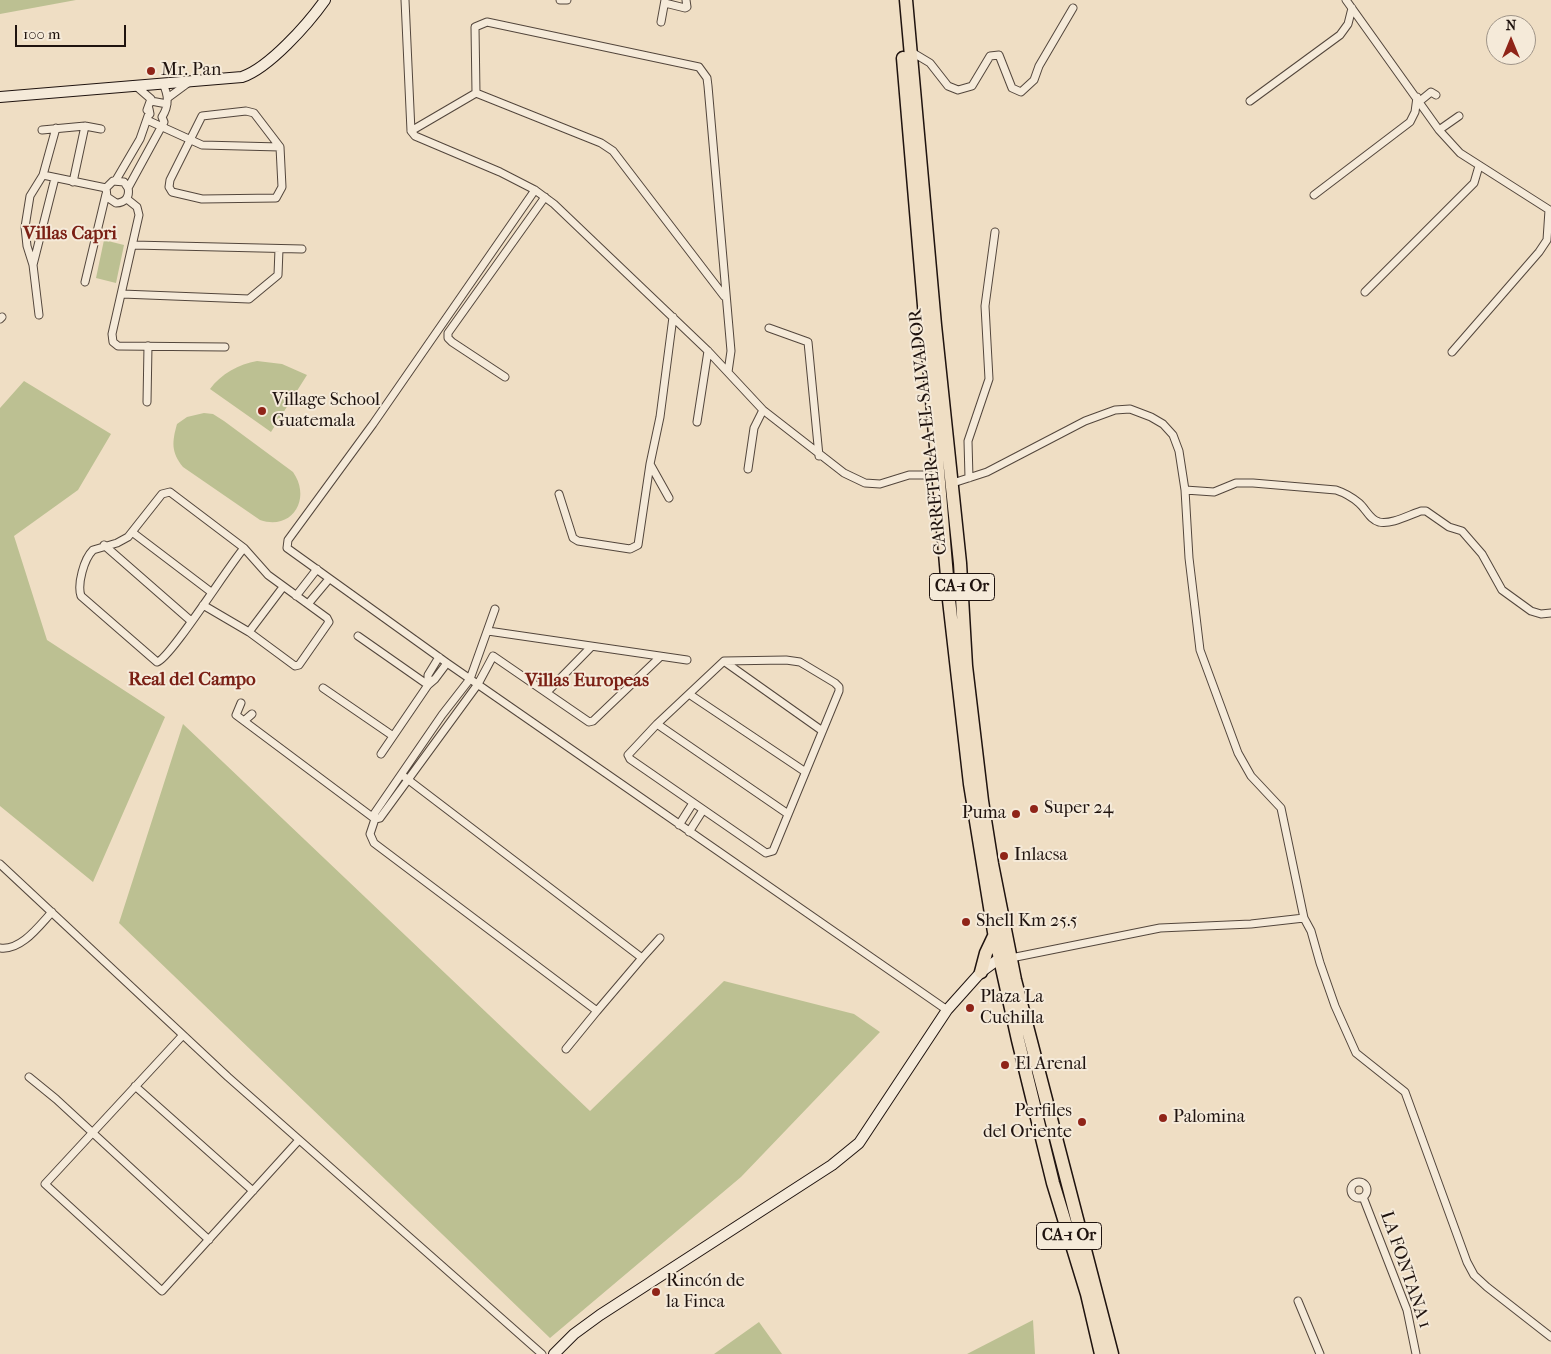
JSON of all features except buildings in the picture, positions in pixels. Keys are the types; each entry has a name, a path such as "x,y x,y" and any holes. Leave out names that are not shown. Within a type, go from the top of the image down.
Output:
{"highway":[{"name":"CARRETERA A EL SALVADOR","path":"897,0 939,475 940,505 967,764 994,934 1036,1063 1112,1354"},
{"name":"CARRETERA A EL SALVADOR","path":"906,0 935,324 961,568 966,666 1004,961 1037,1118 1053,1183 1087,1294 1101,1354"},
{"path":"940,505 947,524 951,572 961,568"},
{"path":"982,971 986,953 994,934"},
{"path":"982,971 1004,961"},
{"path":"1037,1118 1044,1130 1055,1168 1057,1170 1064,1167"}],"main road":[{"path":"0,97 236,79 253,73 270,61 325,0"},
{"path":"554,1354 574,1334 600,1315 832,1165 854,1147 870,1128 947,1010 982,971"}],"street":[{"path":"405,0 411,131 420,140 500,172 545,197 708,351 763,410 844,474 865,483 880,484 910,475 939,475"},
{"path":"560,0 567,0"},
{"path":"661,22 665,1 685,8 687,7 686,0"},
{"path":"1346,0 1439,130 1460,153 1550,211 1547,240 1539,252 1452,352"},
{"path":"910,51 930,63 948,86 958,90 972,86 990,56 999,55 1012,88 1021,92 1034,80 1039,66 1073,8"},
{"path":"1250,101 1340,35 1348,24 1352,8"},
{"path":"476,92 475,27 487,22 699,67 706,78 708,86 730,351 728,372"},
{"path":"149,109 168,101 188,83"},
{"path":"43,175 106,191 112,202 120,203 126,199 128,188 163,124 162,117 166,112 168,101 160,84"},
{"path":"85,282 109,183 116,180 140,139 149,109 160,84"},
{"path":"136,86 149,109 163,124 202,145 280,146"},
{"path":"411,131 476,92"},
{"path":"476,92 592,139 613,151 724,296"},
{"path":"1314,195 1410,122 1418,99 1431,92 1436,95"},
{"path":"246,111 254,114 280,146 282,187 276,198 202,199 172,192 169,187 170,180 202,116 246,111"},
{"path":"1439,130 1459,116"},
{"path":"73,182 84,126"},
{"path":"42,130 84,126 101,129"},
{"path":"39,316 33,265 27,246 25,227 30,196 43,175 56,128"},
{"path":"1365,292 1474,183 1479,166"},
{"path":"33,265 55,178"},
{"path":"116,180 124,182 128,188"},
{"path":"535,190 373,424 286,544 290,551 447,663 947,1010"},
{"path":"505,377 452,342 448,338 448,333 545,197"},
{"path":"126,199 138,210 133,245 112,334 113,342 118,346 225,347"},
{"path":"969,478 968,441 989,379 986,306 995,232"},
{"path":"133,245 302,249"},
{"path":"122,294 250,299 278,275 279,249"},
{"path":"559,494 573,538 621,548 635,548 638,545 650,464 660,417 673,317"},
{"path":"769,328 808,342 819,456"},
{"path":"147,402 148,346"},
{"path":"698,422 708,351"},
{"path":"953,483 987,472 1085,421 1116,410 1130,409 1163,424 1173,435 1179,450 1185,490 1200,650 1238,753 1251,776 1280,808 1304,918 1311,931 1335,1006 1356,1053 1405,1092 1467,1262 1474,1275 1551,1337"},
{"path":"748,469 754,428 763,410"},
{"path":"650,464 669,498"},
{"path":"1185,490 1214,492 1236,483 1336,490 1348,495 1361,504 1373,519 1380,522 1387,522 1420,510 1426,511 1449,527 1462,531 1482,554 1502,590 1531,612 1551,613"},
{"path":"203,605 249,632 294,666 298,666 329,622 254,562 244,548 168,492 162,494 132,532 117,543 104,545 93,550 86,559 80,594 154,662 159,662 192,621 211,592 244,548"},
{"path":"132,532 211,592"},
{"path":"104,545 192,621"},
{"path":"296,596 316,570"},
{"path":"308,604 329,579"},
{"path":"249,632 282,586"},
{"path":"495,609 470,679 374,814 375,819 370,834 374,843 597,1011"},
{"path":"488,631 688,660"},
{"path":"358,636 428,685"},
{"path":"547,692 591,647"},
{"path":"375,819 380,818 410,780 478,684 491,658 496,656 584,720 591,722 660,657"},
{"path":"428,685 428,675 439,657"},
{"path":"479,658 489,663"},
{"path":"724,662 821,730"},
{"path":"724,662 800,662 839,687 773,851 769,853 630,759 628,755 630,750 689,694 724,662"},
{"path":"381,754 428,685 447,663"},
{"path":"323,688 393,736"},
{"path":"689,694 804,771"},
{"path":"240,703 236,715 375,819"},
{"path":"244,721 252,714"},
{"path":"657,724 788,814"},
{"path":"429,736 438,740"},
{"path":"402,775 642,958"},
{"path":"679,825 693,803"},
{"path":"688,832 703,810"},
{"path":"0,864 183,1035 299,1140 542,1354"},
{"path":"0,948 12,948 18,944 32,933 52,912"},
{"path":"1004,961 1160,928 1251,924 1304,918"},
{"path":"566,1048 660,938"},
{"path":"183,1035 45,1184 162,1291 299,1140"},
{"path":"29,1077 56,1099 209,1240"},
{"path":"135,1086 253,1191"},
{"name":"LA FONTANA 1","path":"1363,1197 1391,1274 1407,1310 1416,1354"},
{"path":"1298,1301 1320,1354"}],"green space":[{"path":"0,0 76,0 0,14"},
{"path":"104,240 124,245 116,283 96,278"},
{"name":"Village School Guatemala","path":"257,361 282,364 307,375 271,432 210,389 231,370"},
{"path":"24,381 111,434 78,490 14,536 47,640 165,717 93,882 0,806 0,408"},
{"path":"204,413 213,414 224,421 293,472 300,492 296,510 290,517 281,521 271,522 260,520 183,467 176,456 174,447 177,424 187,417"},
{"path":"183,724 590,1111 724,981 854,1014 880,1032 741,1177 550,1338 119,923"},
{"path":"1033,1320 1035,1354 967,1354"},
{"path":"759,1322 782,1354 714,1354"}],"place":[{"name":"Mr. Pan","path":"151,71"},
{"name":"Village School Guatemala","path":"262,411"},
{"name":"Super 24","path":"1034,809"},
{"name":"Puma","path":"1016,814"},
{"name":"Inlacsa","path":"1004,856"},
{"name":"Shell Km 25.5","path":"966,922"},
{"name":"Plaza La Cuchilla","path":"970,1008"},
{"name":"El Arenal","path":"1005,1065"},
{"name":"Palomina","path":"1163,1118"},
{"name":"Perfiles del Oriente","path":"1082,1122"},
{"name":"Rincón de la Finca","path":"656,1292"}],"district":[{"name":"Villas Capri","path":"70,234"},
{"name":"Real del Campo","path":"192,680"},
{"name":"Villas Europeas","path":"587,681"}]}
